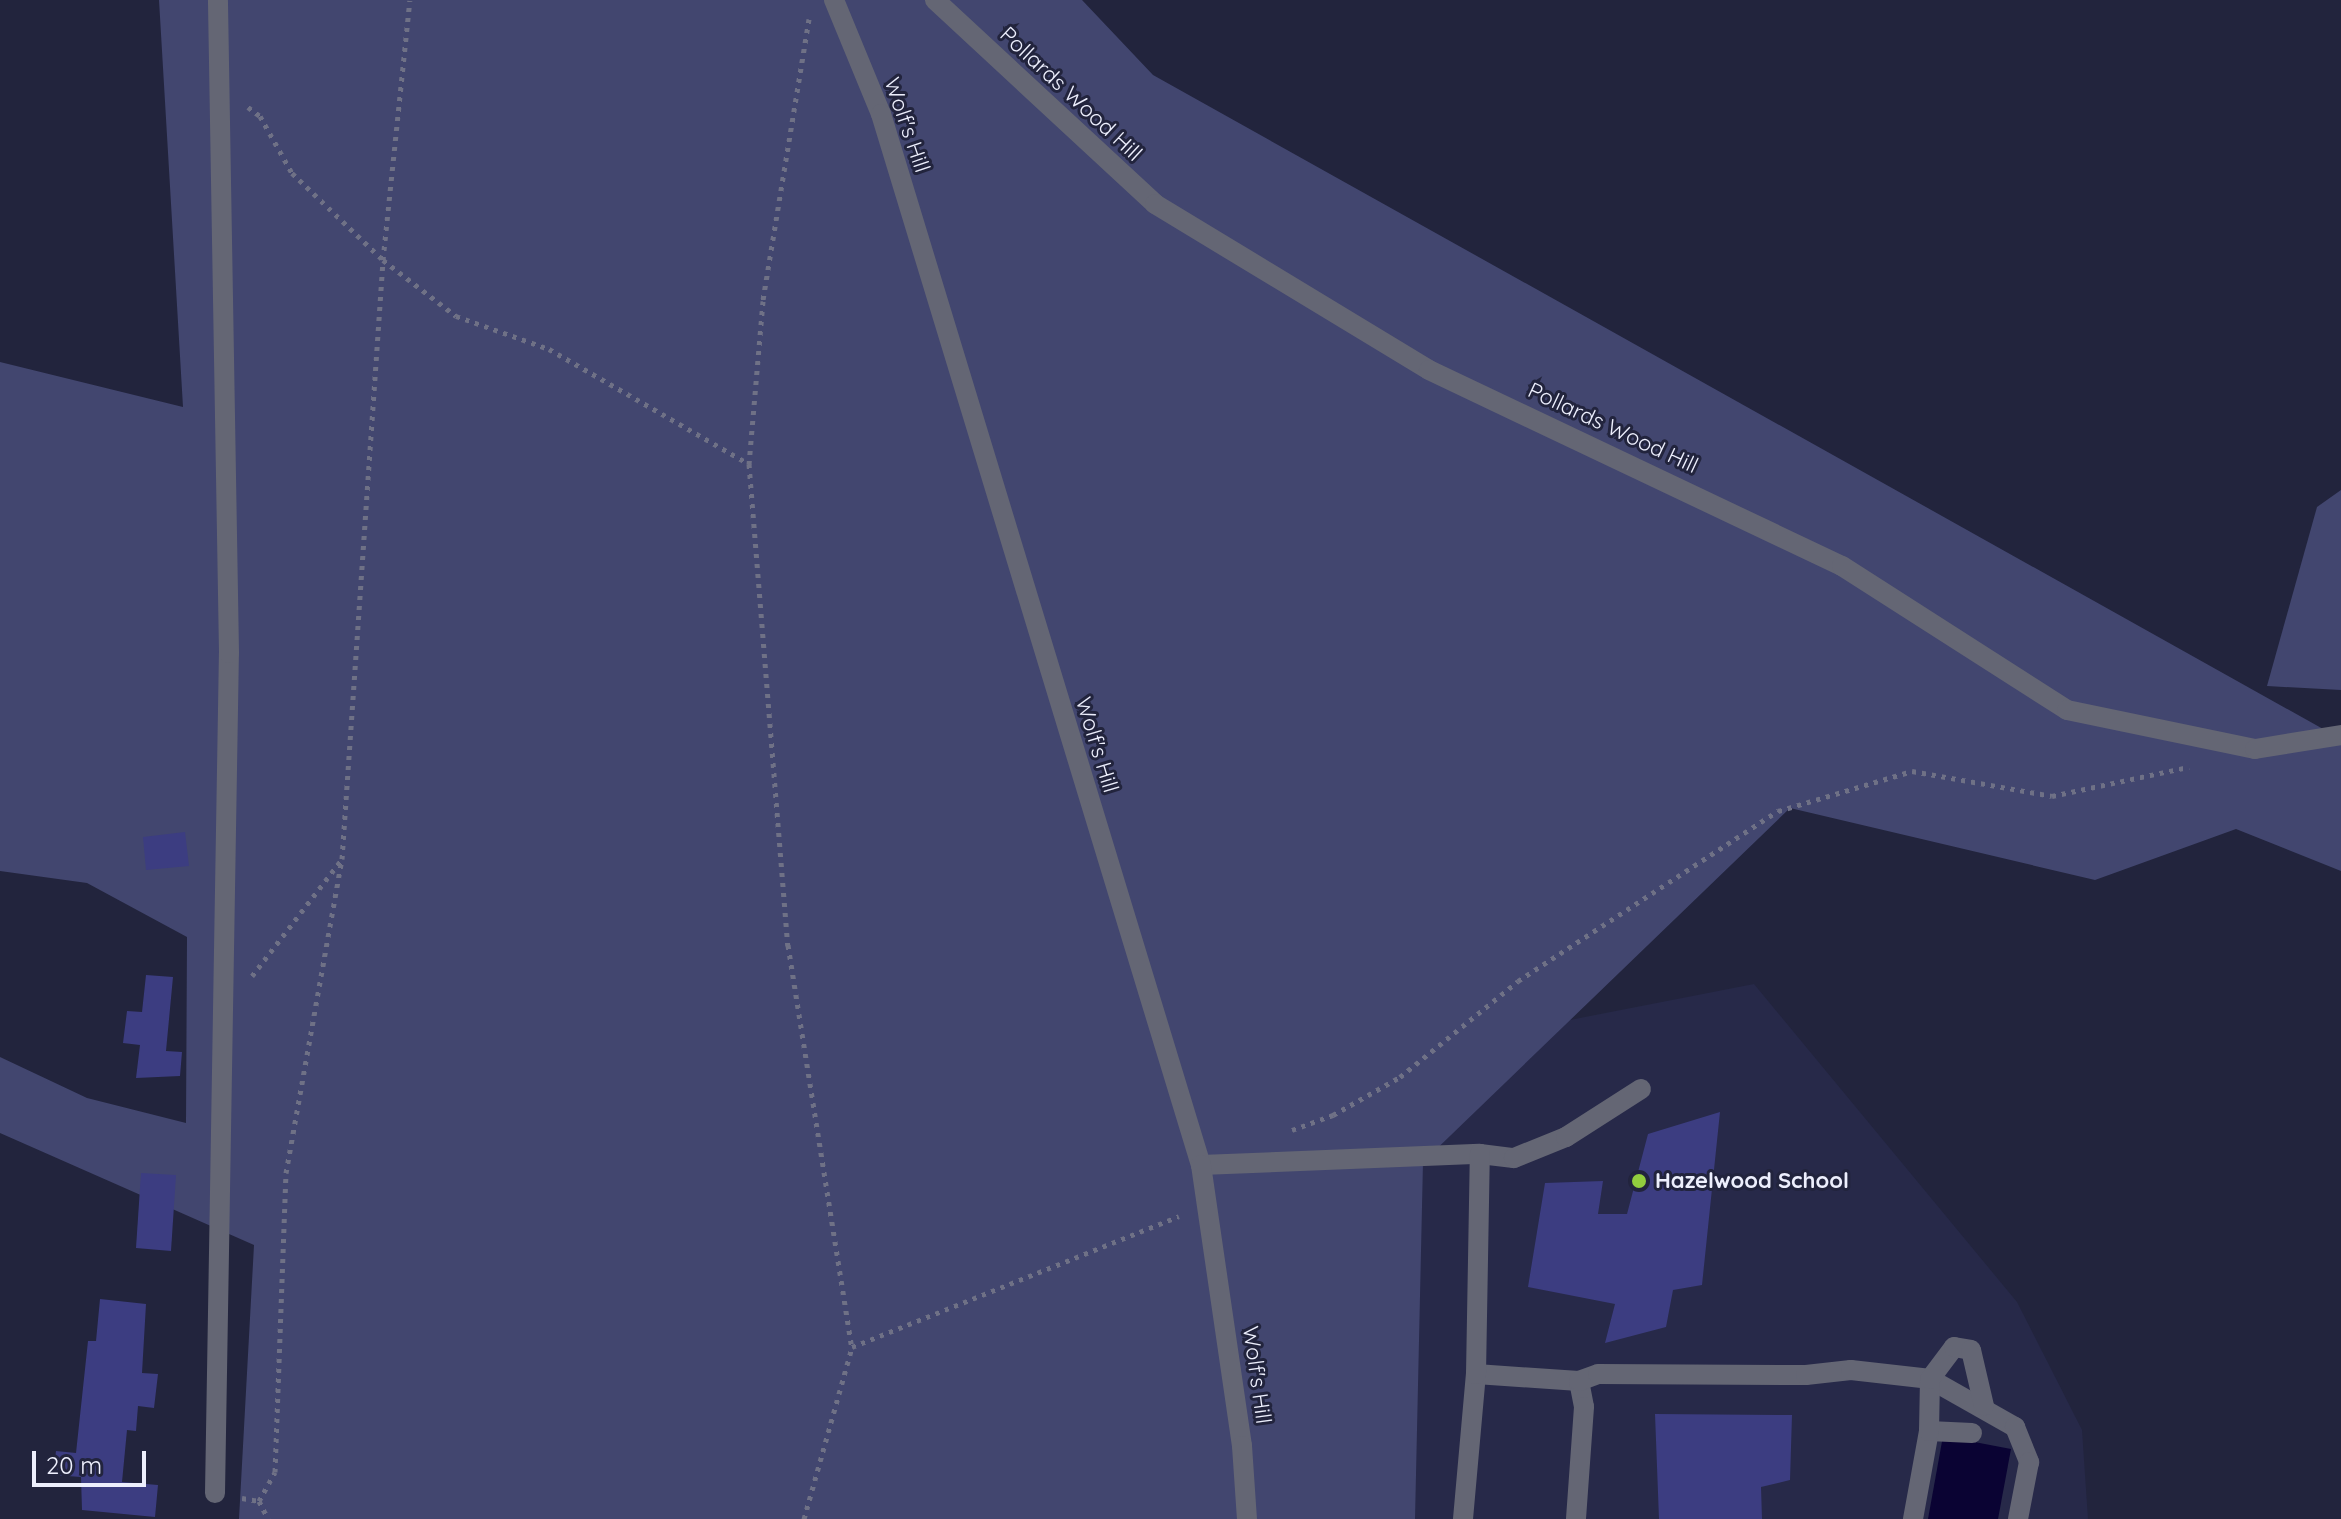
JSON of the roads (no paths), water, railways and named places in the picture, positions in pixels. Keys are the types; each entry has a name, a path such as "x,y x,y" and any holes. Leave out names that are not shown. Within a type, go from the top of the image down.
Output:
{"street":[{"path":"215,1493 229,653 218,0"},
{"name":"Wolf's Hill","path":"834,0 881,114 1201,1165 1210,1204 1247,1519"},
{"name":"Pollards Wood Hill","path":"935,0 1155,204 1429,370 1842,566 2067,710 2255,749 2341,735"},
{"path":"1201,1165 1480,1154 1514,1158 1566,1137 1641,1089"},
{"path":"1463,1519 1476,1374 1480,1154"},
{"path":"1913,1519 1929,1431 1930,1379 1954,1347 1971,1350 1984,1406"},
{"path":"1476,1374 1579,1381 1598,1374 1806,1375 1851,1370 1930,1379 1984,1406 2015,1427 2029,1462 2018,1519"},
{"path":"1576,1519 1584,1407 1579,1381"},
{"path":"1929,1431 1972,1433"}],"place":[{"name":"Hazelwood School","path":"1639,1181"}]}
